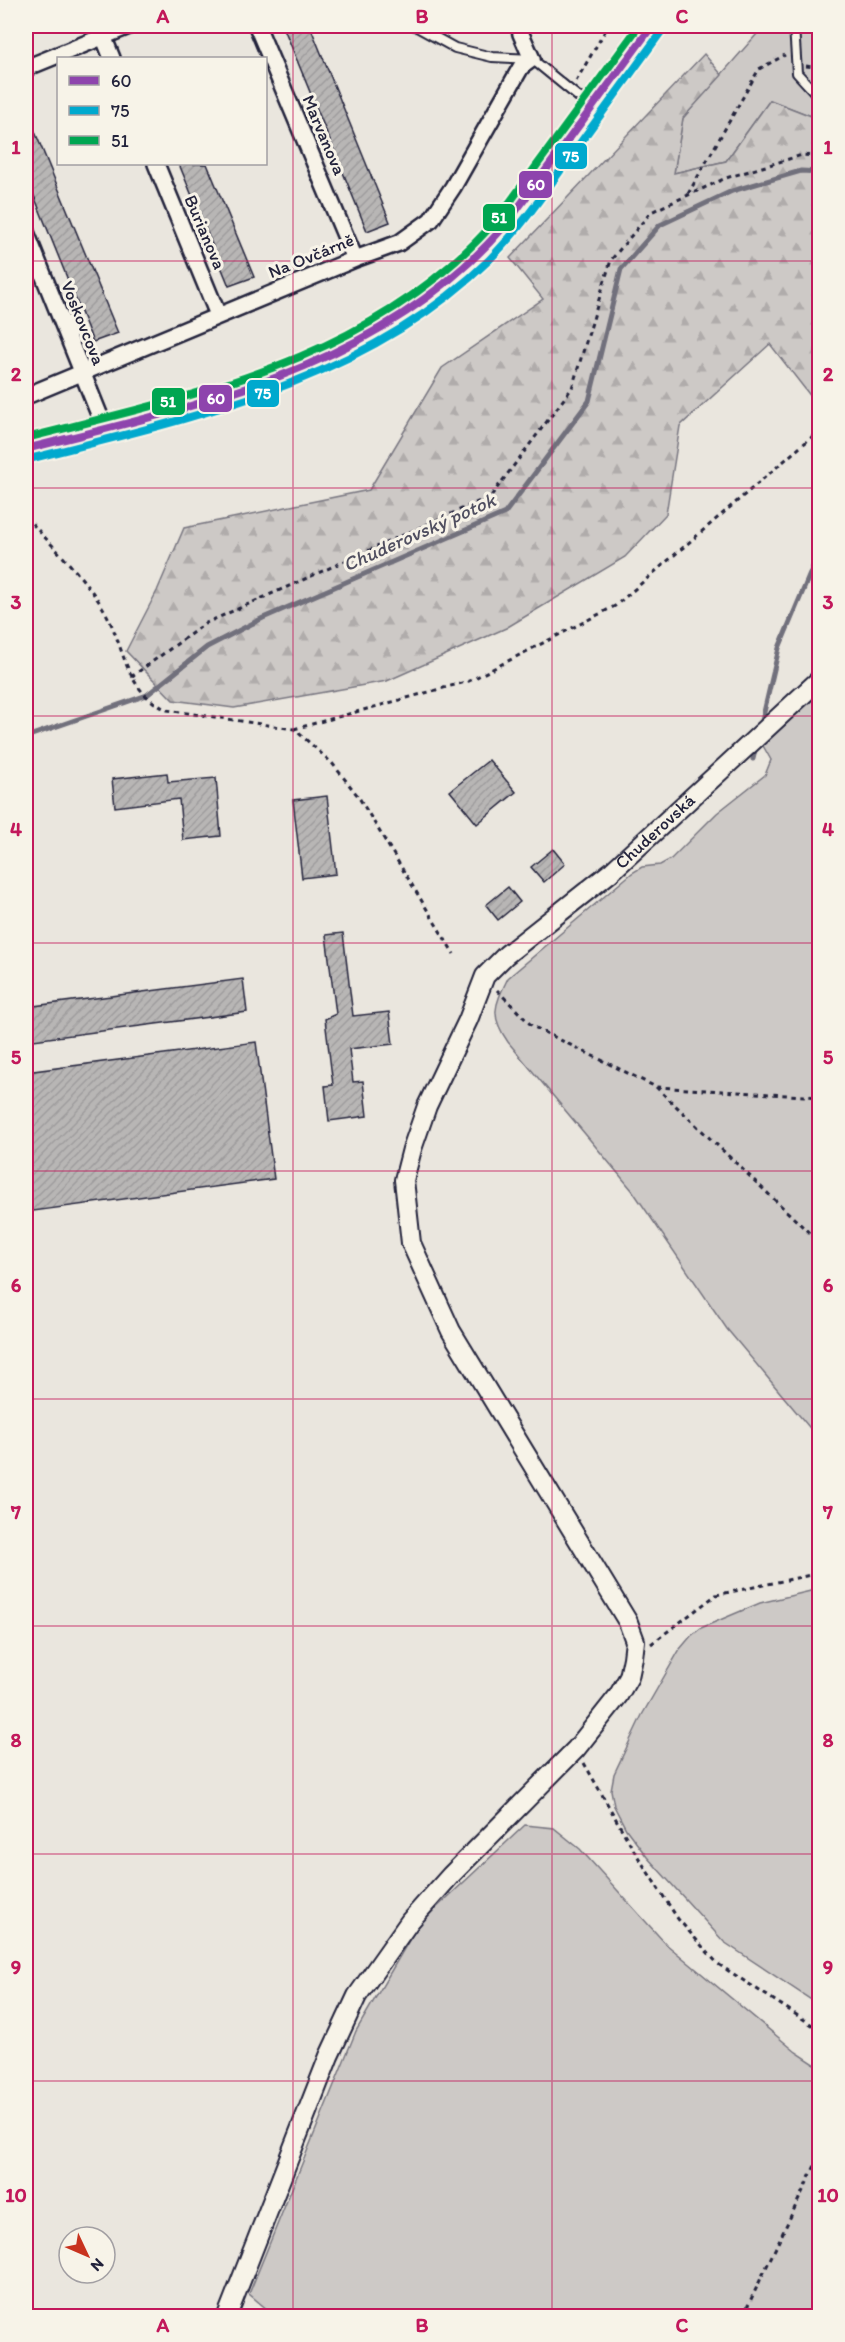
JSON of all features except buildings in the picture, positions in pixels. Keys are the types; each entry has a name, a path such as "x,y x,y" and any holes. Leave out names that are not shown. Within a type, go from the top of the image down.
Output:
{"street":[{"path":"26,68 129,26"},
{"name":"Marvanova","path":"257,26 355,259"},
{"path":"519,26 532,59"},
{"path":"26,449 205,401 301,370 365,340 430,297 480,254 524,205 652,26"},
{"path":"103,36 112,57"},
{"name":"Na Ovčárně","path":"26,396 355,259 399,243 431,220 453,186 520,67 532,59"},
{"name":"Burianova","path":"156,165 219,315"},
{"name":"Voskovcova","path":"26,232 105,429"},
{"name":"Chuderovská","path":"485,976 506,955 611,872 819,679"},
{"path":"227,2316 329,2056 357,1996 410,1921 451,1875 576,1749 618,1696 629,1677 633,1658 634,1641 628,1622 451,1331 411,1243 404,1180 412,1149 428,1106 468,1020 485,976"}],"lane":[{"path":"415,26 455,48 492,57 532,59 592,108"},
{"path":"794,26 797,73 819,98"}],"path":[{"path":"570,90 608,26"},
{"path":"665,37 673,26"},
{"path":"688,195 759,69 795,49"},
{"path":"130,677 206,623 491,496 572,388 611,260 651,212 726,178 802,155 819,156"},
{"path":"26,516 75,569 104,609 130,677 152,703 167,710 294,729 469,681 615,606 819,430"},
{"path":"294,729 332,763 358,796 454,954"},
{"path":"485,976 532,1026 656,1087 819,1243"},
{"path":"656,1087 819,1097"},
{"path":"633,1658 716,1595 819,1573"},
{"path":"576,1749 633,1849 678,1919 718,1964 819,2030"},
{"path":"743,2316 819,2155"}],"green space":[{"path":"764,26 819,26 819,119 770,100 726,161 674,173 683,118"},
{"path":"704,54 722,75 683,118 674,173 726,161 770,100 819,119 819,407 770,344 680,426 666,514 625,557 506,628 387,681 234,708 173,700 126,651 157,591 184,528 369,490 442,368 543,299 510,258"},
{"path":"819,694 819,1439 727,1329 632,1190 508,1042 498,1024 496,1010 508,978 632,873 642,867 660,865 671,859 717,813 765,775 771,760 762,744"},
{"path":"820,1589 819,2005 724,1942 647,1857 626,1829 614,1806 611,1790 614,1774 642,1715 680,1649 691,1636 701,1628 760,1603"},
{"path":"525,1825 554,1828 580,1849 666,1944 796,2052 819,2067 819,2316 275,2316 249,2294 356,2031 418,1925"}],"waterway":[{"name":"Chuderovský potok","path":"26,737 147,695 207,647 263,618 505,513 589,401 621,269 660,225 732,191 801,171 820,172"},
{"path":"761,725 779,648 820,550"},
{"path":"753,759 756,746"}],"transit line":[{"name":"51","path":"26,438 156,405 282,364 341,338 398,305 451,265 499,217 639,26"},
{"name":"60","path":"26,449 158,415 286,374 347,346 404,313 458,272 507,223 652,26"},
{"name":"75","path":"29,459 152,428 273,390 332,366 388,337 440,302 489,260 513,234 661,32"}]}
